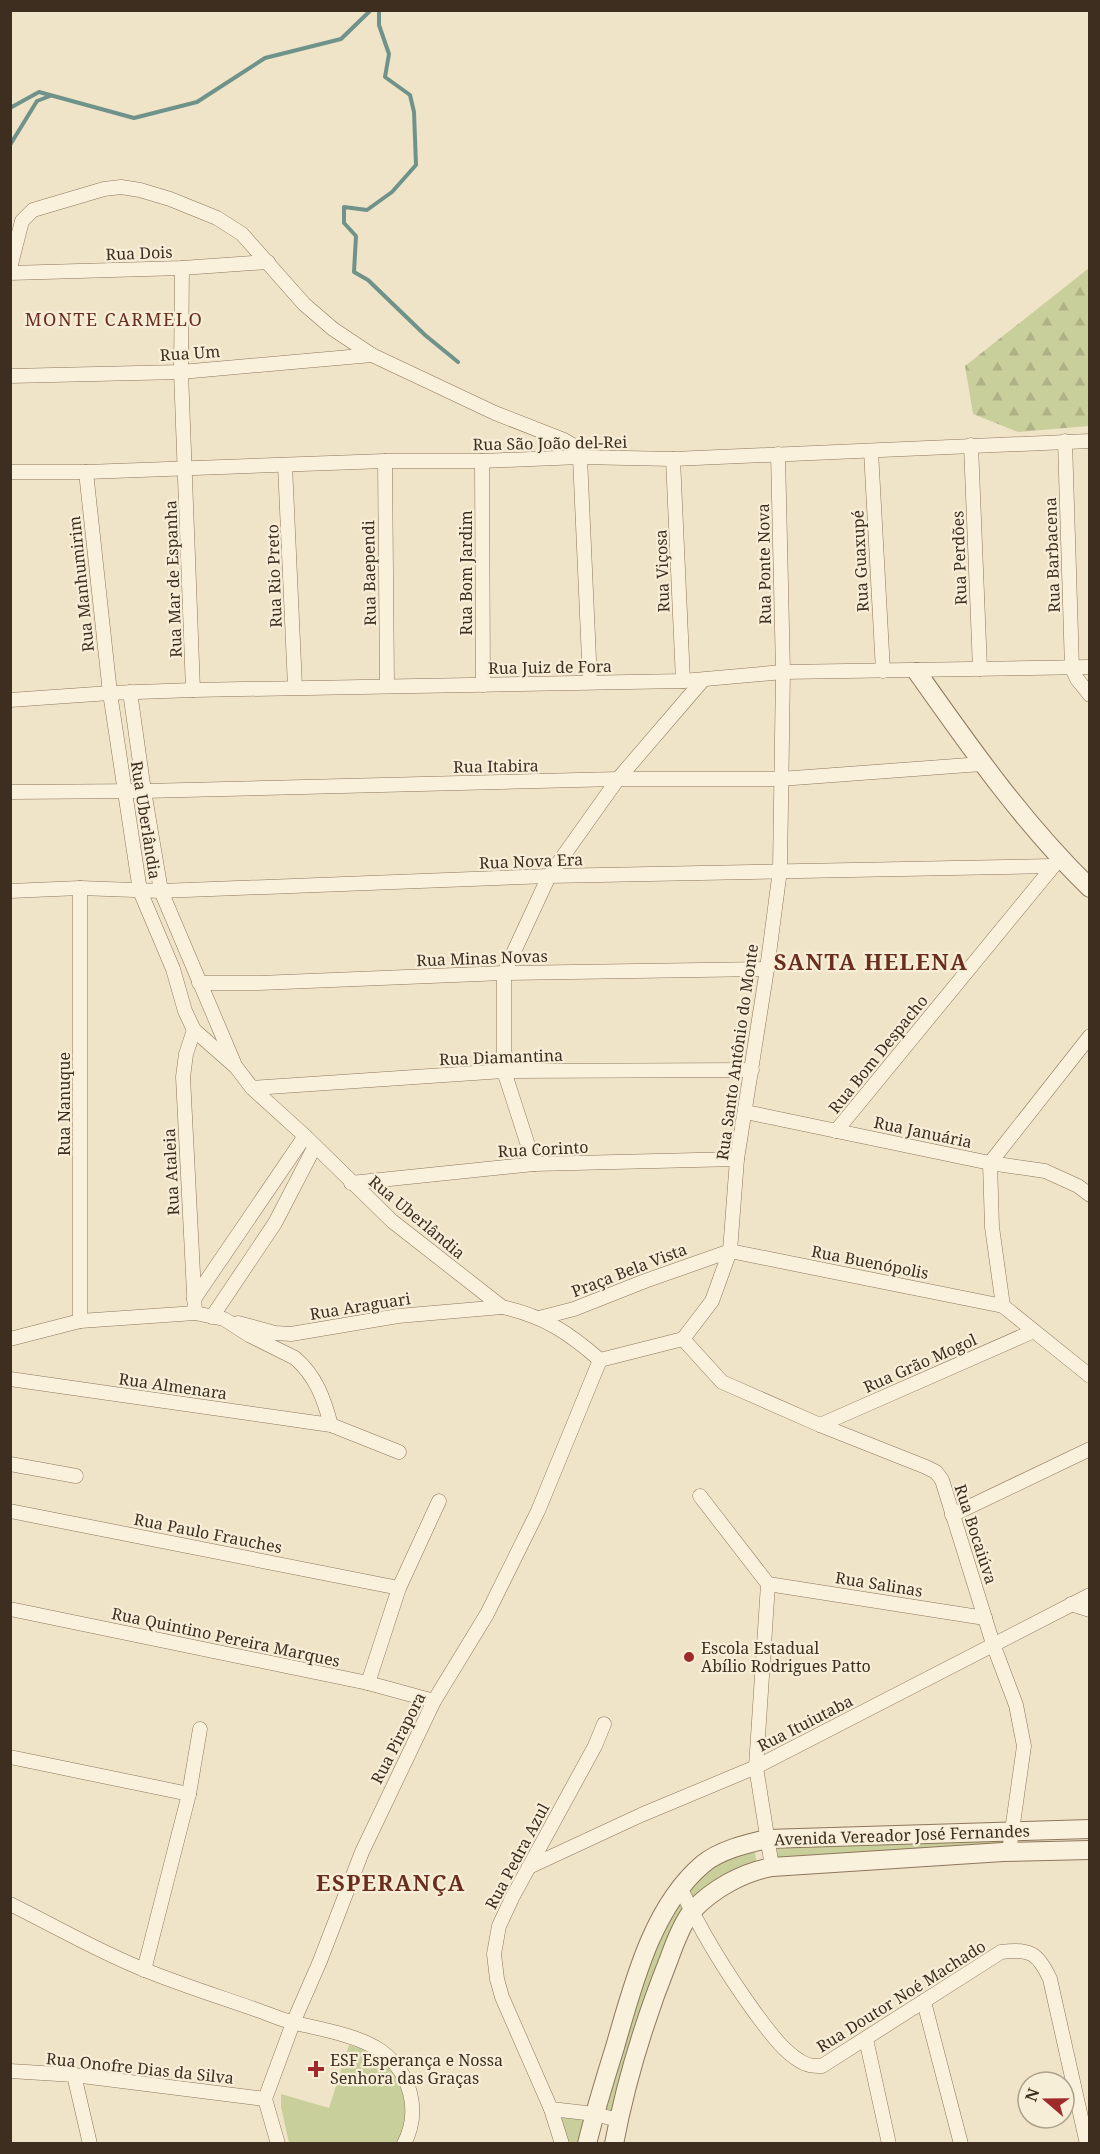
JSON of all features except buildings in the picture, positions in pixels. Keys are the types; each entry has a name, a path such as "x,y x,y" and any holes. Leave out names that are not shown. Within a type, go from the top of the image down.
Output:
{"street":[{"path":"10,268 22,221 33,210 104,189 121,187 170,199 217,218 242,234 304,304 333,329 372,355 495,413 574,446 580,457 590,682"},
{"name":"Rua Dois","path":"10,273 182,268 268,262"},
{"name":"Rua Mar de Espanha","path":"182,268 181,372 193,690"},
{"name":"Rua Um","path":"10,376 181,372 372,355"},
{"name":"Rua Barbacena","path":"1065,441 1072,668"},
{"name":"Rua São João del-Rei","path":"10,472 86,472 186,467 580,457 673,459 1089,441"},
{"name":"Rua Perdões","path":"971,445 980,669"},
{"name":"Rua Guaxupé","path":"871,451 883,671"},
{"name":"Rua Ponte Nova","path":"778,454 783,672"},
{"name":"Rua Viçosa","path":"673,459 683,681"},
{"name":"Rua Baependi","path":"385,461 387,686"},
{"name":"Rua Bom Jardim","path":"482,461 483,685"},
{"name":"Rua Rio Preto","path":"285,465 295,687"},
{"name":"Rua Manhumirim","path":"86,472 110,693"},
{"name":"Rua Juiz de Fora","path":"10,700 193,690 683,681 783,672 917,672 1089,667"},
{"path":"1072,668 1089,695"},
{"name":"Rua Santo Antônio do Monte","path":"683,1339 712,1301 730,1251 737,1159 746,1112 780,870 783,672"},
{"path":"917,672 982,764 1057,863 1089,888"},
{"path":"534,1164 504,1071 504,973 549,876 618,779 703,680"},
{"name":"Rua Uberlândia","path":"129,692 161,891 236,1067"},
{"name":"Rua Uberlândia","path":"110,693 141,891 173,969 185,1011 194,1030 236,1067 252,1088 392,1221 502,1307 538,1318 570,1334 600,1360"},
{"name":"Rua Itabira","path":"10,792 144,791 618,779 780,779 982,764"},
{"name":"Rua Nova Era","path":"10,891 80,888 161,891 549,876 1057,863"},
{"name":"Rua Bom Despacho","path":"836,1131 1057,863"},
{"name":"Rua Nanuque","path":"80,888 80,1321"},
{"name":"Rua Minas Novas","path":"199,983 259,983 504,973 767,969"},
{"name":"Rua Ataleia","path":"194,1030 186,1054 183,1077 195,1313"},
{"path":"1089,1036 990,1163 992,1227 1003,1306 1089,1376"},
{"name":"Rua Diamantina","path":"252,1088 504,1071 752,1070"},
{"name":"Rua Januária","path":"746,1112 990,1163 1044,1171 1078,1186 1089,1195"},
{"path":"194,1299 305,1136"},
{"path":"315,1146 275,1223 218,1318 301,1363 324,1400 330,1425"},
{"name":"Rua Corinto","path":"351,1182 534,1164 737,1159"},
{"name":"Rua Buenópolis","path":"730,1251 1003,1306"},
{"name":"Praça Bela Vista","path":"538,1318 574,1309 636,1284 730,1251"},
{"name":"Rua Araguari","path":"10,1339 80,1321 195,1313 275,1333 291,1334 398,1316 502,1307"},
{"name":"Rua Grão Mogol","path":"820,1425 1034,1331"},
{"path":"600,1360 683,1339"},
{"name":"Rua Bocaiúva","path":"683,1339 722,1382 936,1472 942,1480 993,1644 1016,1705 1024,1746 1009,1852"},
{"name":"Rua Pirapora","path":"265,2099 362,1852 434,1701 487,1614 538,1511 600,1360"},
{"name":"Rua Almenara","path":"10,1379 330,1425 399,1452"},
{"path":"952,1515 1089,1449"},
{"path":"10,1464 76,1476"},
{"path":"700,1496 768,1584 756,1767 772,1867"},
{"path":"368,1683 399,1588 439,1501"},
{"name":"Rua Paulo Frauches","path":"10,1510 399,1588"},
{"name":"Rua Salinas","path":"768,1584 985,1617"},
{"name":"Rua Ituiutaba","path":"529,1867 641,1815 756,1767 1089,1595"},
{"path":"1071,1604 1089,1610"},
{"name":"Rua Quintino Pereira Marques","path":"10,1609 368,1683 434,1701"},
{"name":"Rua Pedra Azul","path":"562,2144 551,2109 502,1997 494,1954 499,1926 595,1746 604,1724"},
{"path":"144,1970 189,1794 200,1729"},
{"path":"10,1757 189,1794"},
{"name":"Avenida Vereador José Fernandes","path":"587,2144 631,1990 652,1936 680,1887 705,1862 726,1851 767,1839 1089,1829"},
{"name":"Avenida Vereador José Fernandes","path":"614,2144 618,2120 650,2007 676,1942 691,1911 724,1885 758,1869 772,1867 1009,1852 1089,1851"},
{"name":"Rua Doutor Noé Machado","path":"680,1887 691,1911 733,1981 775,2038 801,2062 812,2066 822,2066 1001,1952 1014,1950 1035,1954 1042,1962 1050,1979 1087,2144"},
{"path":"10,1904 144,1970 293,2023 330,2031 380,2050 397,2065 406,2080 411,2096 413,2114 404,2144"},
{"path":"924,2002 961,2144"},
{"path":"866,2039 889,2144"},
{"name":"Rua Onofre Dias da Silva","path":"10,2072 74,2075 265,2099"},
{"path":"74,2075 90,2144"},
{"path":"265,2099 278,2144"},
{"path":"551,2109 595,2114 618,2120"}],"green space":[{"path":"1089,268 1089,426 1018,432 973,414 965,366"},
{"path":"1011,1832 1009,1852 772,1867 767,1839"},
{"path":"753,1843 758,1869 691,1911 618,2120 595,2114 587,2143 562,2143 551,2109 595,2113 615,2045 680,1887"},
{"path":"349,2045 378,2054 401,2081 408,2113 399,2143 289,2143 281,2107 281,2094 329,2108"}],"waterway":[{"path":"10,108 39,92 134,118 197,102 265,58 341,39 371,10"},
{"path":"379,10 379,25 389,54 385,77 410,95 414,112 416,165 392,192 367,210 344,207 344,223 356,236 354,272 368,280 425,335 458,362"},
{"path":"10,145 37,101 50,96"}],"place":[{"name":"Escola Estadual Abílio Rodrigues Patto","path":"689,1657"},
{"name":"ESF Esperança e Nossa Senhora das Graças","path":"316,2069"}],"district":[{"name":"MONTE CARMELO","path":"114,320"},
{"name":"SANTA HELENA","path":"871,962"},
{"name":"ESPERANÇA","path":"391,1883"}]}
